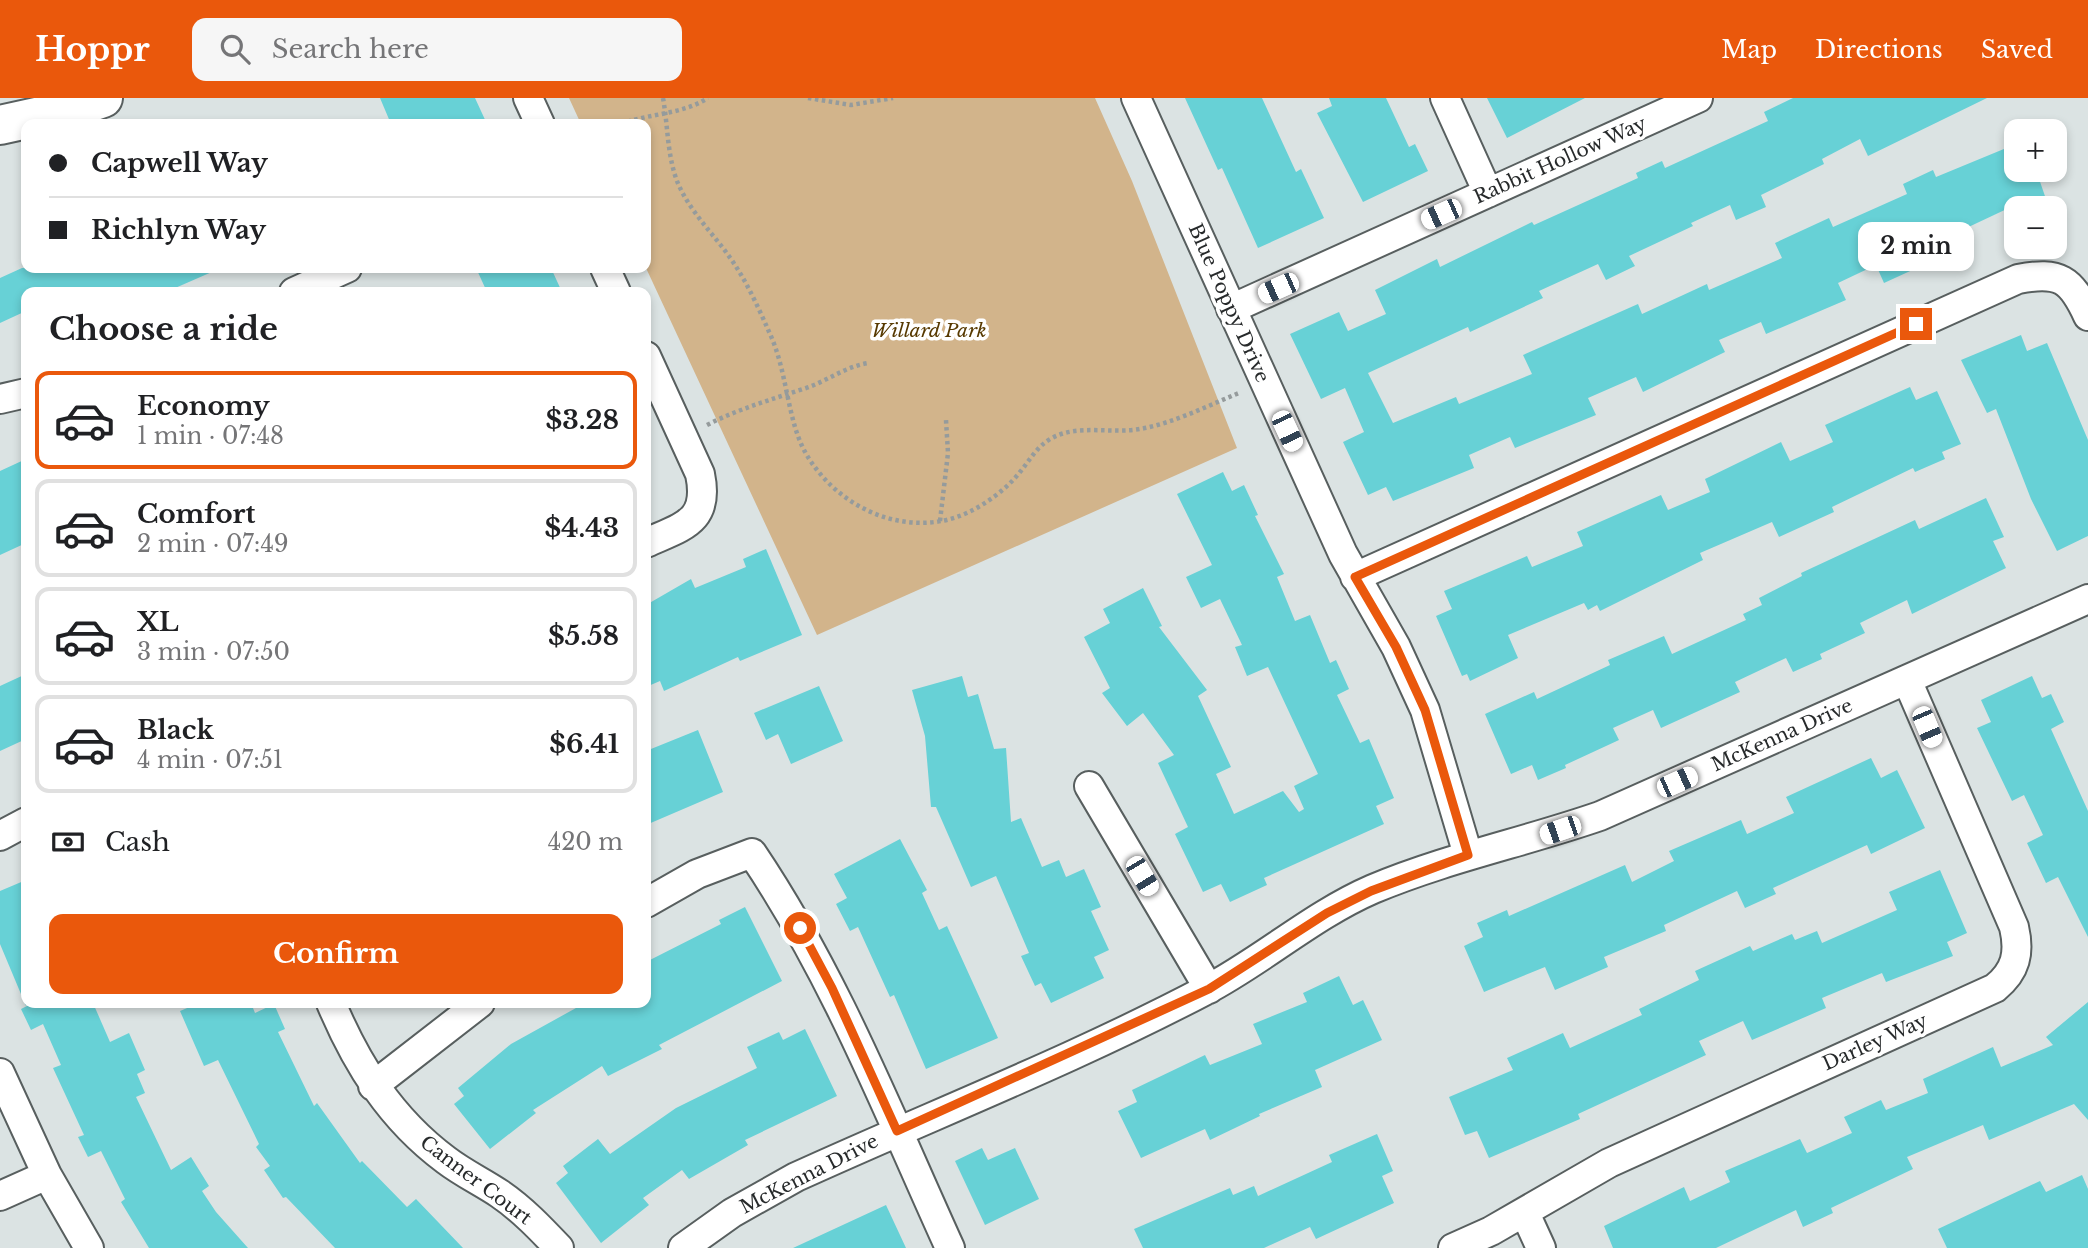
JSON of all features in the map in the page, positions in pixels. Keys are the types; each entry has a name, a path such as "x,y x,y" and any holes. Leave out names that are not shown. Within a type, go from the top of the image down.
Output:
{"street":[{"path":"27,119 68,110 103,98"},
{"path":"528,98 538,119"},
{"name":"Blue Poppy Drive","path":"1136,98 1355,577 1396,647 1425,710 1468,855"},
{"path":"1445,98 1488,193"},
{"name":"Rabbit Hollow Way","path":"1231,309 1698,98"},
{"path":"0,125 21,120"},
{"path":"305,287 337,273"},
{"path":"1355,577 2018,279 2042,274 2066,282 2078,295 2088,316"},
{"path":"651,367 700,474 704,493 701,510 690,523 651,541"},
{"path":"0,399 21,394"},
{"name":"McKenna Drive","path":"683,1248 732,1213 796,1177 1209,989 1338,907 1415,872 1540,837 1600,816 2088,599"},
{"name":"Darley Way","path":"1453,1248 1525,1213 1609,1163 1995,988 2007,978 2017,954 2014,928 1907,680"},
{"path":"1089,786 1209,989"},
{"path":"0,836 21,825"},
{"path":"651,899 697,874 752,853 789,908 832,988 950,1248"},
{"name":"Canner Court","path":"333,1008 349,1046 373,1086 407,1127 446,1160 502,1196 559,1248"},
{"path":"373,1086 474,1008"},
{"path":"0,1073 47,1175 89,1248"},
{"path":"0,1196 47,1175"},
{"path":"1525,1213 1541,1248"}],"path":[{"path":"663,98 668,145 677,181 695,212 731,259 752,295 774,343 789,393 796,430 804,450 829,483 879,517 898,523 940,521 958,517 1008,486 1041,445 1060,434 1141,429 1265,382"},
{"path":"644,119 695,106 708,98"},
{"path":"808,98 851,106 893,98"},
{"path":"683,436 744,407 789,393 853,365 868,363"},
{"path":"940,521 948,453 946,420"}],"green space":[{"name":"Willard Park","path":"569,98 1095,98 1132,181 1237,448 817,635 648,273 651,273 651,119 579,119"}],"building":[{"path":"380,98 475,98 485,119 389,119"},
{"path":"1185,98 1262,98 1296,172 1301,169 1324,218 1258,248 1222,168 1218,170"},
{"path":"1329,98 1386,98 1409,147 1415,144 1428,171 1363,202 1317,113 1332,106"},
{"path":"1487,98 1585,98 1507,138"},
{"path":"1793,98 1987,98 1868,156 1860,139 1822,159 1824,164 1761,195 1766,207 1736,220 1730,205 1629,256 1635,266 1606,280 1598,264 1539,291 1543,298 1470,332 1468,327 1368,373 1393,423 1456,397 1459,404 1532,374 1523,355 1638,304 1642,314 1707,284 1709,290 1782,258 1775,243 1829,218 1833,227 1907,194 1903,184 1933,170 1936,177 2004,149 2004,182 2040,182 2045,196 2004,196 2004,210 1960,231 1967,245 1884,283 1876,265 1838,283 1846,300 1766,334 1761,322 1719,340 1725,352 1643,392 1636,377 1588,398 1596,415 1515,448 1510,437 1469,455 1474,468 1393,501 1386,487 1368,495 1343,442 1364,432 1345,388 1321,399 1290,334 1339,312 1348,331 1386,314 1375,290 1437,259 1440,267 1532,222 1534,225 1638,178 1636,173 1662,161 1665,168 1768,121 1764,112"},
{"path":"21,268 21,273 210,273 177,287 21,287 21,313 0,323 0,278"},
{"path":"478,273 553,273 560,287 485,287"},
{"path":"2021,335 2027,351 2047,343 2088,440 2088,536 2057,551 2031,499 1996,409 1987,413 1961,360"},
{"path":"1910,387 1916,400 1937,391 1961,444 1942,452 1945,459 1915,472 1913,468 1832,507 1834,512 1779,537 1772,522 1700,553 1703,560 1600,611 1597,605 1588,610 1584,603 1508,635 1518,658 1470,681 1467,674 1462,676 1436,616 1452,609 1444,591 1527,556 1532,567 1583,546 1577,532 1661,495 1668,510 1710,492 1705,479 1781,442 1790,461 1833,442 1825,425"},
{"path":"21,461 21,545 0,555 0,471"},
{"path":"1223,472 1232,491 1244,485 1258,515 1255,516 1284,574 1277,577 1295,621 1310,615 1330,663 1336,660 1349,689 1337,695 1360,743 1369,739 1394,798 1376,806 1384,824 1264,878 1267,885 1230,902 1221,884 1203,892 1175,834 1188,827 1158,763 1174,755 1143,713 1127,726 1102,693 1110,688 1084,637 1110,623 1103,609 1143,588 1162,626 1159,627 1207,690 1198,696 1231,767 1216,774 1234,814 1283,791 1299,812 1304,809 1294,786 1318,774 1268,667 1247,676 1235,647 1242,645 1220,599 1201,608 1186,577 1212,565 1177,494"},
{"path":"1986,498 2004,537 1993,541 2006,568 1912,614 1907,600 1860,623 1865,633 1820,654 1822,659 1793,672 1786,658 1735,682 1740,692 1661,728 1653,710 1613,728 1619,740 1538,780 1532,765 1511,774 1485,714 1534,692 1537,699 1610,665 1608,660 1664,636 1672,654 1746,620 1743,614 1762,605 1759,598 1802,576 1801,573 1915,520 1919,529"},
{"path":"766,549 802,635 740,661 738,657 664,691 660,681 651,685 651,602 691,579 695,588 746,567 743,559"},
{"path":"21,676 21,741 0,751 0,686"},
{"path":"962,676 968,697 978,694 994,749 1006,748 1011,822 1021,818 1042,867 1059,860 1066,877 1084,869 1101,907 1091,911 1109,950 1094,957 1104,978 1051,1003 1041,983 1035,986 1021,956 1029,953 996,876 971,887 936,807 931,807 925,736 912,690"},
{"path":"2032,676 2042,698 2051,694 2064,722 2051,729 2088,811 2088,937 2058,877 2046,883 2027,843 2043,835 2024,795 2012,801 1977,728 1991,722 1981,700"},
{"path":"819,686 843,741 791,764 778,734 766,740 754,713"},
{"path":"698,730 723,792 651,823 651,749"},
{"path":"1871,758 1881,778 1897,770 1925,828 1871,854 1867,845 1773,888 1776,894 1745,908 1737,891 1664,925 1666,931 1604,957 1608,967 1555,990 1545,967 1484,992 1464,946 1483,937 1477,923 1507,910 1509,916 1625,865 1632,882 1674,861 1669,851 1741,820 1747,834 1794,813 1786,797"},
{"path":"900,839 927,890 922,893 939,930 947,926 998,1038 926,1069 894,995 890,997 858,927 850,931 836,904 847,898 834,874"},
{"path":"1940,870 1967,933 1947,942 1953,956 1886,982 1882,973 1822,998 1826,1008 1752,1040 1743,1021 1699,1041 1706,1055 1578,1114 1580,1119 1489,1158 1477,1131 1465,1135 1449,1097 1513,1070 1507,1058 1563,1033 1570,1048 1642,1015 1639,1009 1699,980 1695,971 1750,946 1753,951 1792,934 1795,940 1817,931 1822,943 1897,910 1889,892"},
{"path":"21,882 21,994 0,944 0,891"},
{"path":"745,907 782,981 659,1045 662,1049 608,1076 602,1066 533,1110 536,1113 490,1149 454,1104 464,1096 458,1088 511,1044 576,1008 651,1008 651,959 721,924 719,920"},
{"path":"1339,976 1353,1005 1363,1000 1382,1040 1315,1070 1322,1087 1259,1114 1260,1116 1210,1140 1205,1129 1141,1158 1118,1111 1137,1102 1132,1090 1205,1055 1210,1065 1262,1044 1253,1024 1307,1002 1303,993"},
{"path":"2088,1002 2088,1120 2074,1104 1989,1140 1983,1125 1907,1157 1913,1169 1831,1208 1833,1213 1803,1227 1796,1210 1716,1248 1613,1248 1604,1226 1684,1187 1690,1201 1730,1182 1725,1171 1800,1139 1807,1153 1852,1133 1844,1117 1881,1100 1886,1110 1928,1093 1923,1079 1993,1047 2001,1067 2053,1045 2046,1037"},
{"path":"95,1008 110,1042 129,1033 145,1070 137,1074 145,1093 136,1097 171,1170 191,1157 209,1186 202,1191 216,1212 248,1248 149,1248 121,1202 125,1199 101,1151 88,1157 78,1137 84,1135 53,1068 61,1065 43,1024 31,1030 21,1009"},
{"path":"187,1008 253,1008 255,1013 266,1008 276,1008 285,1029 278,1032 314,1106 317,1103 360,1163 362,1161 407,1207 416,1199 463,1248 335,1248 286,1197 283,1198 264,1170 270,1166 256,1147 259,1144 218,1060 204,1066 180,1011"},
{"path":"805,1029 837,1096 745,1140 748,1145 689,1179 682,1170 643,1198 649,1205 601,1243 556,1183 568,1173 563,1166 598,1139 610,1154 676,1108 757,1068 747,1047 779,1032 783,1040"},
{"path":"1377,1134 1393,1171 1382,1176 1394,1203 1316,1239 1310,1227 1264,1248 1143,1248 1134,1229 1230,1188 1233,1195 1254,1186 1258,1196 1332,1162 1329,1155"},
{"path":"982,1148 988,1160 1015,1148 1039,1199 985,1225 955,1161"},
{"path":"2082,1175 2088,1189 2088,1248 1947,1248 1938,1229 2040,1181 2046,1192"},
{"path":"886,1205 906,1248 793,1248"}],"route":[{"path":"800,928 832,988 897,1131 1155,1016 1209,989 1327,913 1371,891 1415,872 1468,855 1447,776 1425,710 1396,647 1355,577 1916,324"}]}
